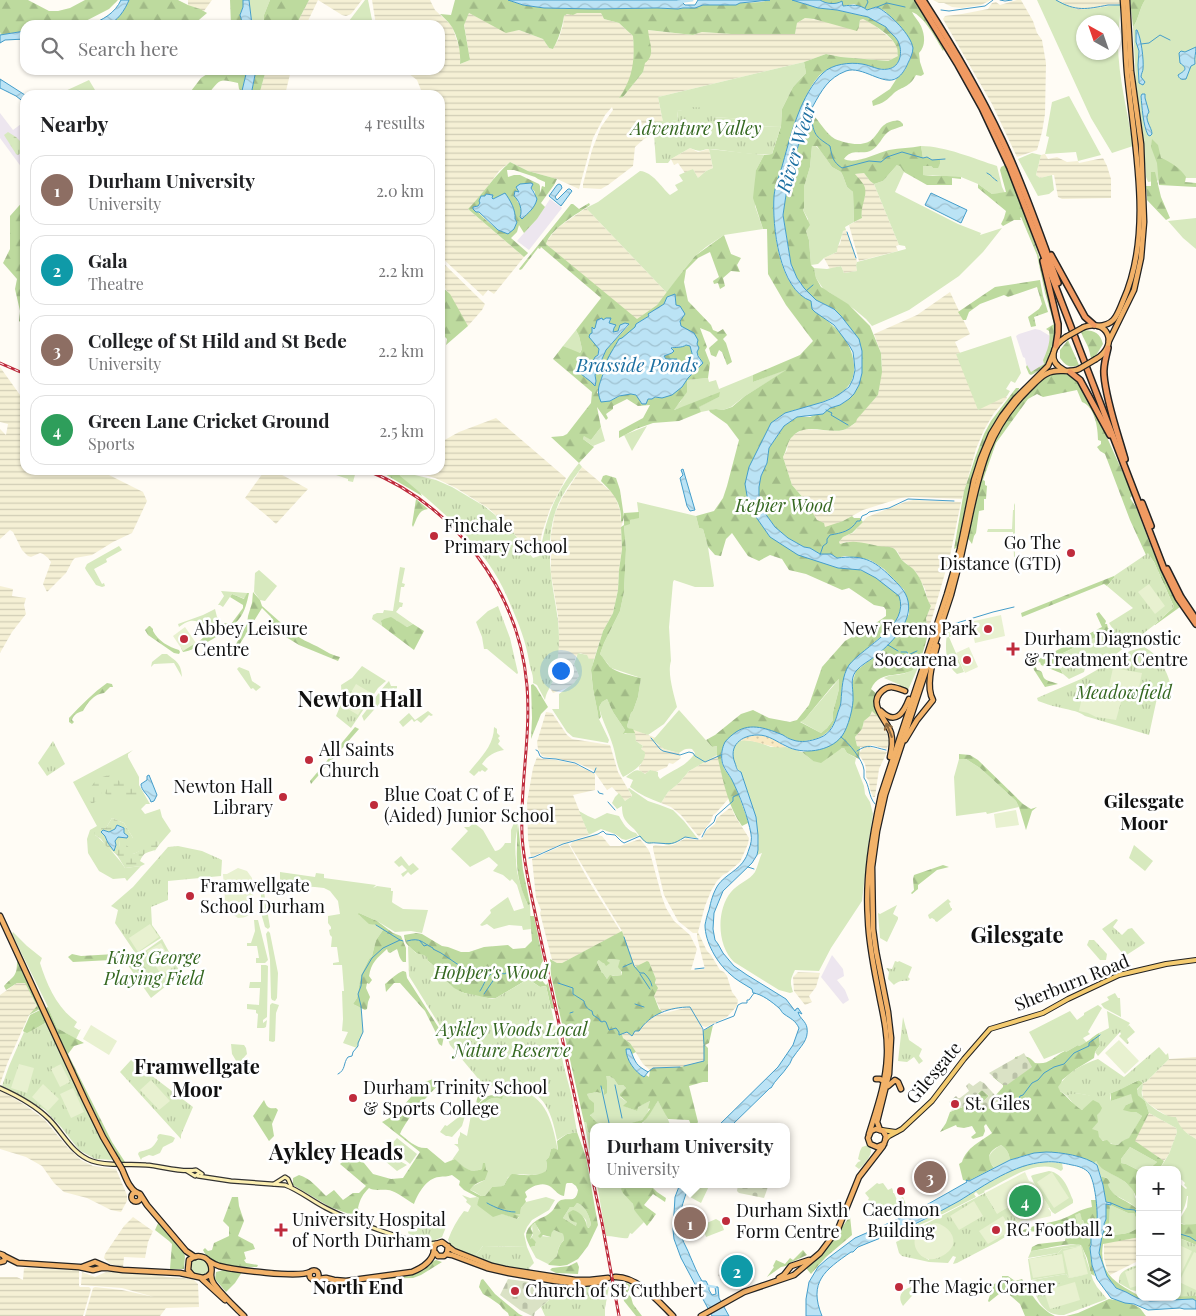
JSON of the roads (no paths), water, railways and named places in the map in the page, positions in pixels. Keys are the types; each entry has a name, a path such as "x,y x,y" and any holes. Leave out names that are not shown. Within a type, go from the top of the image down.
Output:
{"highway":[{"path":"918,0 958,64 1012,168 1166,574 1178,598 1196,624"},
{"path":"922,0 962,63 985,106 1007,158"},
{"path":"1124,460 1111,412 1104,380 1104,371 1109,341 1131,297 1142,258 1144,219 1125,0"},
{"path":"1056,346 1084,327 1109,323 1117,317 1129,288 1134,270 1139,223 1139,145"},
{"path":"1034,223 1088,321 1106,332 1109,341"},
{"path":"886,778 947,594 960,548 974,480 983,453 991,434 1002,416 1018,395 1045,369 1056,346 1057,320 1034,223"},
{"path":"766,1284 787,1279 794,1275 824,1249 838,1229 856,1182 885,1142 885,1134 877,1122 890,1064 890,1031 873,929 872,868 877,831 896,758 958,568 980,470 990,444 1005,417 1024,394 1046,374 1053,371 1079,369 1104,354 1108,348"},
{"path":"1053,354 1056,364 1077,376 1100,415 1124,460 1167,568 1196,619"},
{"path":"896,758 916,720 933,700 930,693 930,674 944,615"},
{"path":"872,1158 874,1151 868,1139 884,1081 887,1056 885,1025 869,937 867,893 874,830 892,749 889,729 878,709 877,700 882,691 887,688 894,687 903,690 886,691 879,700 881,711 886,716 897,717 903,712 918,683"},
{"path":"0,916 92,1115 122,1169 129,1185 131,1198 133,1201 148,1205"},
{"path":"876,1079 884,1081"},
{"path":"886,1087 895,1080 901,1089"},
{"path":"869,1134 874,1129 881,1130"},
{"path":"872,1146 878,1147 885,1142"},
{"path":"129,1185 138,1193 186,1251 195,1256 202,1257 219,1266 310,1275"},
{"path":"131,1198 133,1193 138,1193"},
{"path":"137,1202 140,1200 138,1193"},
{"path":"430,1261 433,1256 434,1246 442,1242 452,1250 505,1269 582,1281 609,1280 585,1284 547,1280 496,1271 450,1254 437,1255 434,1250"},
{"path":"310,1275 313,1280 326,1278 346,1281 403,1274 416,1270 444,1255 448,1251 448,1246"},
{"path":"186,1251 188,1268 192,1275"},
{"path":"188,1262 195,1256"},
{"path":"2,1258 18,1263 80,1267 94,1270 108,1268 192,1275 200,1278 214,1289 242,1316"},
{"path":"702,1315 744,1292 782,1277 791,1266 813,1259"},
{"path":"208,1260 211,1264 213,1284 242,1316"},
{"path":"80,1267 93,1262 108,1268"},
{"path":"91,1263 90,1266 94,1270"},
{"path":"94,1270 98,1267 98,1263"},
{"path":"200,1278 206,1278 219,1266"},
{"path":"180,1273 188,1268"},
{"path":"787,1279 788,1269"},
{"path":"310,1275 314,1270 326,1278"},
{"path":"317,1278 318,1273"},
{"path":"615,1279 626,1281 636,1286 671,1316"}],"main road":[{"name":"Sherburn Road","path":"990,1029 1043,1013 1119,975 1166,964 1196,960"},
{"name":"Gilesgate","path":"885,1142 889,1136 899,1131 932,1101 990,1029"},
{"path":"0,1088 26,1101 42,1112 74,1150 90,1161 103,1164 144,1164 185,1171 193,1173 195,1176 198,1173 231,1181 285,1184"},
{"path":"881,1130 896,1132"},
{"path":"274,1184 283,1177 288,1179 285,1184"},
{"path":"281,1180 281,1183 292,1187 336,1213 385,1232 428,1244 437,1243"},
{"path":"428,1244 434,1250"}],"water":[{"path":"121,0 129,0 123,12 115,20 101,20 108,16"},
{"path":"243,0 249,0 251,20 242,20 240,15"},
{"path":"508,0 686,0 681,1 685,5 695,5 698,0 770,0 736,5 703,5 695,8 678,9 595,9 544,8 523,5"},
{"path":"792,0 820,0 831,4 842,1 843,6 859,6 867,10 879,8 900,26 909,37 913,48 906,67 899,77 886,80 859,71 846,71 826,85 806,115 807,118 789,175 783,215 791,264 804,288 816,300 834,309 859,339 862,351 862,373 859,385 849,399 840,405 830,408 823,414 797,417 784,426 769,448 767,463 761,476 759,500 762,509 775,527 788,538 804,547 820,554 831,554 837,558 853,557 873,562 904,591 909,609 904,625 893,640 854,674 852,683 853,705 850,717 842,736 837,741 823,749 808,751 793,749 769,737 758,735 741,739 733,751 737,770 741,772 756,817 758,850 752,863 723,891 714,913 713,929 715,940 734,966 786,999 795,1011 798,1008 802,1014 798,1012 806,1026 807,1036 789,1065 771,1088 734,1123 721,1123 778,1067 793,1045 799,1028 794,1021 773,1003 753,993 752,989 725,969 716,958 707,938 705,925 715,891 721,881 742,863 747,855 751,840 748,821 741,800 723,764 723,747 733,734 748,727 765,729 799,741 813,740 827,734 834,724 840,707 842,687 849,665 884,635 898,617 901,607 899,596 876,578 861,570 838,568 798,555 770,537 749,507 745,484 749,467 771,423 785,413 823,402 841,393 849,387 855,370 853,352 849,345 834,325 815,312 812,309 811,301 800,295 791,284 776,240 774,196 793,127 803,103 815,82 827,70 841,64 852,63 881,69 892,68 900,58 900,45 886,27 868,17 818,8"},
{"path":"1136,30 1140,38 1143,54 1141,77 1145,82 1143,85 1139,83 1139,51 1136,42"},
{"path":"20,32 20,39 5,40 0,43 0,35"},
{"path":"1196,47 1195,64 1191,66 1186,79 1181,79 1178,75 1185,68 1180,63 1179,53"},
{"path":"246,75 255,75 252,90 242,90"},
{"path":"0,79 20,92 20,99 16,96 0,88"},
{"path":"1142,94 1145,94 1149,112 1147,117 1152,131 1150,136 1146,131 1144,121"},
{"path":"520,184 533,184 531,188 537,199 533,208 522,219 520,217 520,205 514,196 515,191 519,192 516,187"},
{"path":"559,184 562,188 555,197 557,200 568,189 572,191 561,206 549,196"},
{"path":"505,193 515,212 517,222 514,229 508,234 498,230 479,212 473,209 473,207 478,206 480,203 481,196 486,194 493,195 493,199"},
{"path":"931,193 967,210 961,223 925,205"},
{"name":"Brasside Ponds","path":"675,294 676,305 680,306 685,314 680,321 681,326 694,333 698,340 698,356 703,363 682,387 672,395 648,399 646,404 642,404 636,395 631,394 601,402 598,391 599,385 603,374 606,373 608,359 619,339 635,327 636,324 649,316 648,314 664,304 667,297","holes":["690,346 693,357 685,372 679,371 681,364 673,369 673,362 676,362 677,359 666,359 664,356 674,351 671,348"]},
{"name":"Brasside Ponds","path":"602,318 603,320 611,318 609,323 616,325 613,332 618,331 620,325 629,324 606,350 595,375 595,386 576,369 586,364 595,365 593,361 598,355 599,349 589,337 592,333 592,327 594,329 597,320"},
{"path":"683,469 695,510 690,511 687,506 680,478 683,475 681,470"},
{"path":"149,775 157,795 154,801 151,802 142,789 141,784 147,780"},
{"path":"117,825 124,828 124,833 128,836 127,838 118,837 115,841 114,851 101,832 103,830 109,832 115,829"},
{"path":"626,1049 630,1049 637,1064 648,1072 644,1077 632,1065"},
{"path":"1034,1153 1065,1154 1080,1157 1097,1165 1106,1202 1111,1203 1111,1205 1106,1204 1105,1227 1099,1253 1107,1276 1116,1288 1136,1297 1136,1301 1181,1301 1193,1299 1196,1301 1196,1309 1148,1310 1111,1298 1097,1279 1092,1265 1091,1238 1092,1233 1094,1233 1097,1217 1096,1196 1091,1177 1087,1171 1079,1167 1048,1162 1033,1164 1011,1171 959,1201 890,1236 888,1235 858,1247 827,1271 822,1278 817,1294 822,1316 806,1316 809,1282 818,1267 855,1238 914,1212 967,1182 966,1180 969,1181 1010,1160"},
{"path":"678,1188 689,1188 680,1218 682,1238 702,1281 706,1281 712,1295 716,1294 715,1287 718,1287 719,1298 729,1316 712,1316 681,1258 674,1239 673,1230 675,1197"}],"waterway":[{"name":"River Wear","path":"678,2 692,0"},
{"path":"865,8 867,0"},
{"path":"941,10 949,11 985,6 993,0"},
{"path":"1000,0 1012,0"},
{"path":"1056,0 1076,8 1120,5"},
{"path":"877,7 887,3 905,7"},
{"path":"1141,44 1149,43 1160,35 1170,40"},
{"path":"807,114 811,116 816,134 830,146 833,159 842,168 869,161 881,162 887,157 902,152 923,158 927,157 932,160 945,159"},
{"path":"987,173 997,181"},
{"path":"847,232 856,258"},
{"path":"806,291 813,285"},
{"path":"826,410 848,425"},
{"path":"820,555 830,535 849,529 869,512 889,508 908,499 954,501"},
{"path":"947,626 1014,607"},
{"path":"904,624 922,632"},
{"path":"888,645 898,651"},
{"path":"901,652 907,652 908,655 917,651"},
{"path":"841,737 852,747 861,761 864,778 875,804"},
{"path":"651,738 663,751 680,755 689,752 693,753 705,762 721,755"},
{"path":"857,751 868,746 886,750"},
{"path":"536,750 543,758 575,763 594,773 596,768"},
{"path":"598,791 603,794"},
{"path":"702,837 706,829 714,822 716,816 733,801 733,797 739,794"},
{"path":"608,802 615,810"},
{"path":"529,858 603,831 606,834 615,835 624,843 640,836 649,843 672,843 685,837 698,839"},
{"path":"748,867 754,869"},
{"path":"376,925 400,940"},
{"path":"624,937 634,966 640,973 644,973 652,986"},
{"path":"338,1074 348,1057 352,1056 358,1046 363,1032 358,994 362,975 372,958 383,948 400,940 403,941"},
{"path":"407,941 421,941 463,968 479,969 482,971 491,969 504,974 521,970 542,978"},
{"path":"420,941 424,946 427,945"},
{"path":"623,967 632,963"},
{"path":"695,969 704,968"},
{"path":"480,991 492,973 492,969"},
{"path":"484,994 499,972"},
{"path":"640,974 650,989"},
{"path":"558,983 573,988 573,994 584,1001 586,1007 592,1011 593,1015 600,1021 606,1022 609,1030 616,1028 619,1035 627,1032 632,1036 635,1031 639,1031 655,1016 675,1008 690,1007 703,1029 704,1044"},
{"path":"716,1023 734,1016 738,1005 747,1003 747,1000 754,993"},
{"path":"635,1004 644,1007"},
{"path":"704,1030 714,1024"},
{"path":"1008,1109 1018,1102 1020,1096 1044,1073 1064,1064 1074,1053 1089,1046 1089,1043 1100,1035"},
{"path":"684,1066 704,1061 704,1045"},
{"path":"648,1072 653,1068 680,1067"},
{"path":"615,1085 622,1118"},
{"path":"601,1086 609,1123"},
{"path":"487,1203 515,1212"},
{"path":"1111,1203 1125,1209 1135,1210 1136,1212"},
{"path":"1181,1234 1196,1241"},
{"path":"709,1286 715,1287"}],"tunnel":[{"path":"609,1281 615,1280"}],"railway":[{"path":"0,363 20,372"},
{"path":"377,475 398,485 428,505 454,529 477,556 496,585 511,617 521,651 527,686 528,723 522,797 525,862 590,1167"},
{"path":"594,1188 619,1316"}],"place":[{"name":"Finchale Primary School","path":"434,536"},
{"name":"Go The Distance (GTD)","path":"1071,553"},
{"name":"New Ferens Park","path":"988,629"},
{"name":"Abbey Leisure Centre","path":"184,639"},
{"name":"Durham Diagnostic & Treatment Centre","path":"1013,649"},
{"name":"Soccarena","path":"967,660"},
{"name":"All Saints Church","path":"309,760"},
{"name":"Newton Hall Library","path":"283,797"},
{"name":"Blue Coat C of E (Aided) Junior School","path":"374,805"},
{"name":"Framwellgate School Durham","path":"190,896"},
{"name":"Durham Trinity School & Sports College","path":"353,1098"},
{"name":"St. Giles","path":"955,1104"},
{"name":"College of St Hild and St Bede","path":"930,1177"},
{"name":"Caedmon Building","path":"901,1191"},
{"name":"Green Lane Cricket Ground","path":"1025,1201"},
{"name":"Durham Sixth Form Centre","path":"726,1221"},
{"name":"Durham University","path":"690,1223"},
{"name":"University Hospital of North Durham","path":"281,1230"},
{"name":"RC Football 2","path":"996,1230"},
{"name":"Gala","path":"737,1271"},
{"name":"The Magic Corner","path":"899,1287"},
{"name":"Church of St Cuthbert","path":"515,1291"}],"district":[{"name":"Newton Hall","path":"360,699"},
{"name":"Gilesgate Moor","path":"1144,812"},
{"name":"Gilesgate","path":"1017,935"},
{"name":"Framwellgate Moor","path":"197,1078"},
{"name":"Aykley Heads","path":"336,1152"},
{"name":"North End","path":"358,1287"}],"park label":[{"name":"Adventure Valley","path":"696,129"},
{"name":"Kepier Wood","path":"784,506"},
{"name":"Meadowfield","path":"1124,693"},
{"name":"King George Playing Field","path":"154,968"},
{"name":"Hopper's Wood","path":"491,973"},
{"name":"Aykley Woods Local Nature Reserve","path":"512,1040"}]}
